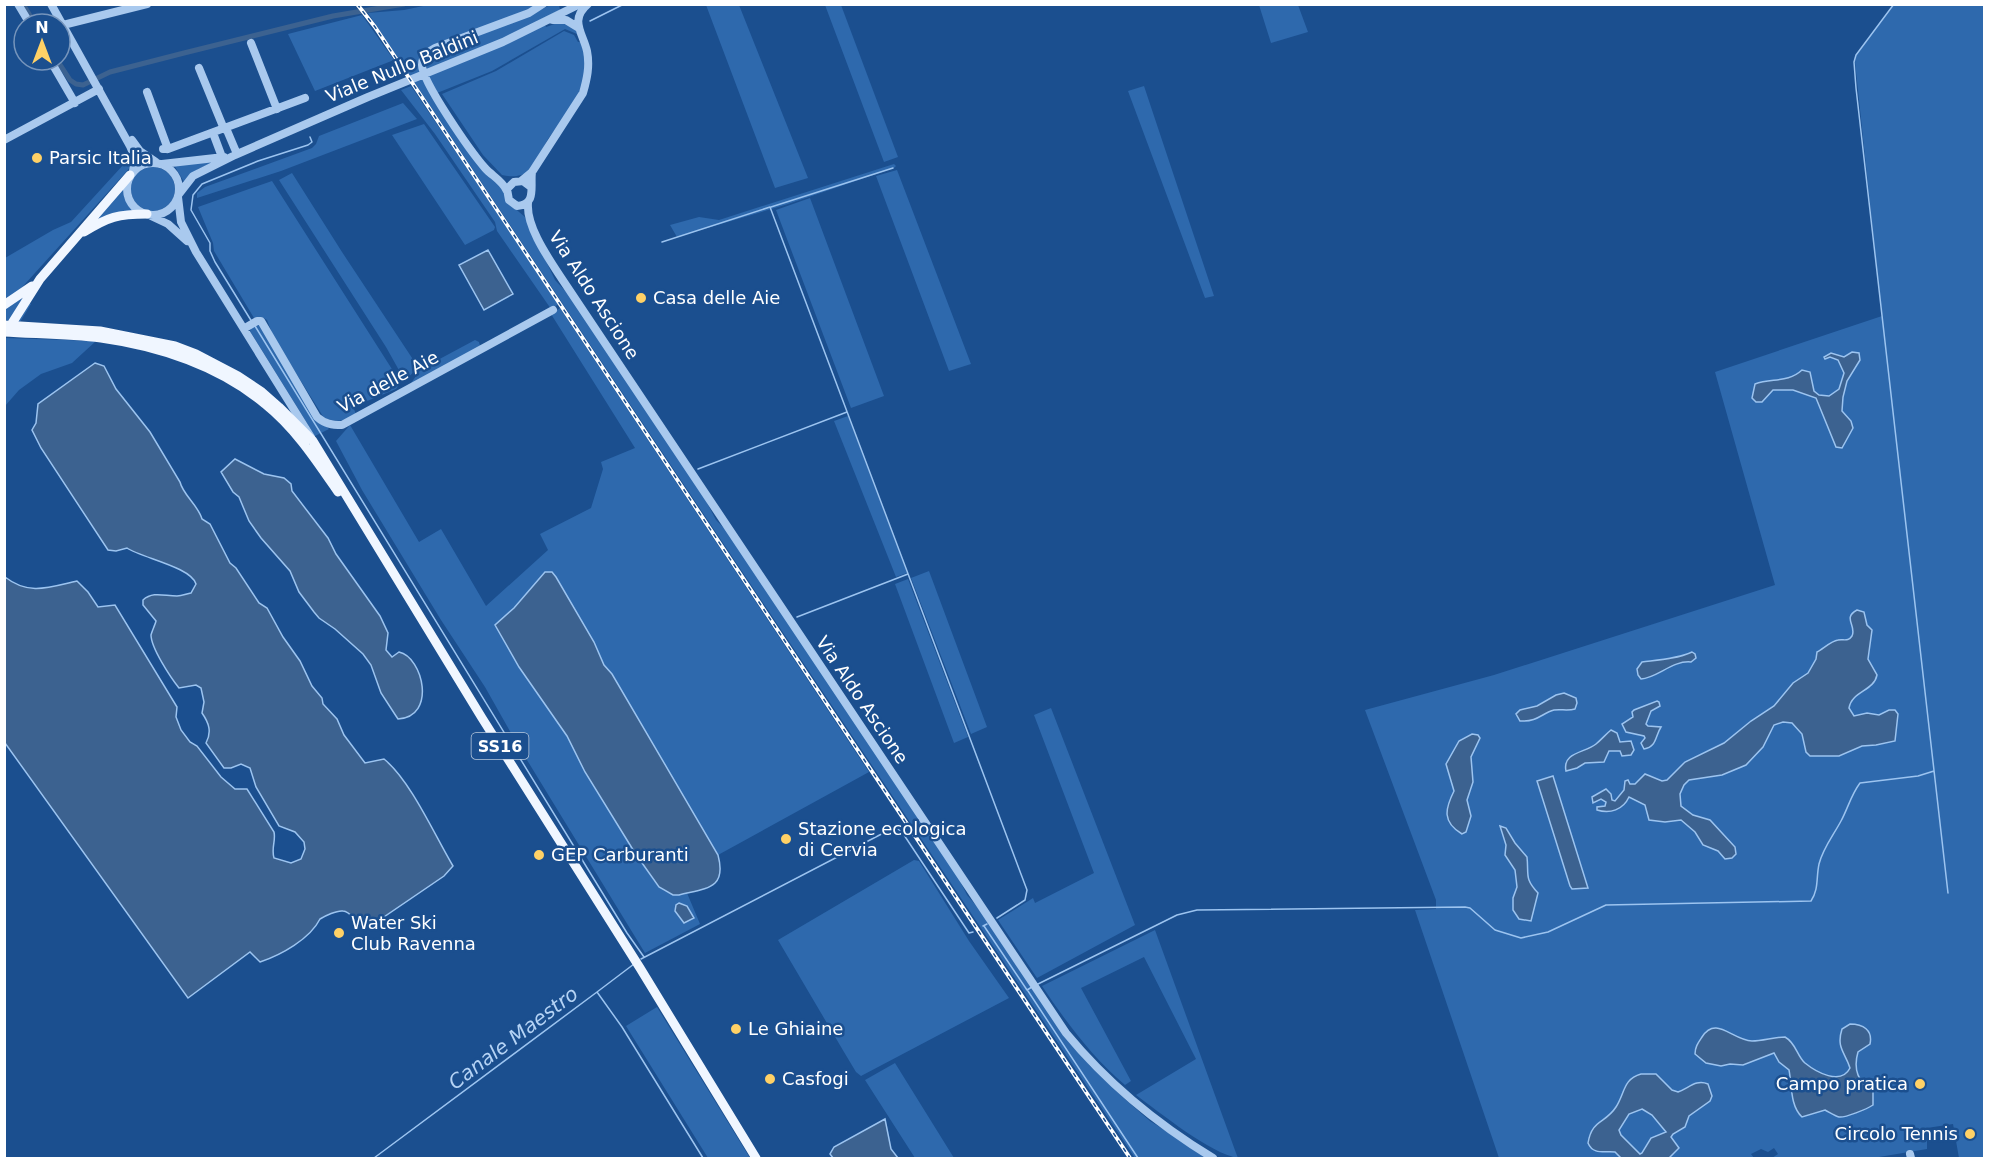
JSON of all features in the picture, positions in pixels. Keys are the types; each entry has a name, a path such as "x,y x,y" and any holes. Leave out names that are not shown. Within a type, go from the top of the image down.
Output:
{"main road":[{"name":"SS16","path":"4,334 40,279 132,173"},
{"name":"SS16","path":"77,236 106,219 121,215 148,214"},
{"name":"SS16","path":"4,304 25,292 40,279"},
{"name":"SS16","path":"4,325 100,331 175,346 196,354 238,376 279,406 314,441 368,531"},
{"name":"SS16","path":"4,334 100,338 143,346 188,360 220,373 265,403 287,424 368,531 756,1158"}],"street":[{"path":"72,23 147,4"},
{"path":"530,219 508,200 507,191 498,178 486,169 475,155 435,95 423,72 423,59 435,48 529,13 543,4"},
{"path":"559,16 562,4"},
{"name":"Viale Nullo Baldini","path":"178,195 193,176 236,155 368,96 549,21 580,4"},
{"path":"507,191 511,184 532,172 554,135 573,110 587,81 587,52 579,28 579,14 588,4"},
{"path":"549,21 566,20 579,28"},
{"path":"72,41 134,154 135,165 127,185 129,199 137,209 179,232 196,252 247,327 314,441"},
{"path":"251,44 277,109"},
{"path":"199,68 236,155"},
{"path":"57,72 75,103"},
{"path":"4,140 88,95 95,82"},
{"path":"67,89 76,94 88,95"},
{"path":"147,92 166,149 305,98"},
{"path":"115,117 140,151 168,167 176,176 179,186 181,222 196,252"},
{"path":"213,133 222,157"},
{"name":"Viale Nullo Baldini","path":"160,163 236,155"},
{"path":"132,173 145,164 160,163"},
{"path":"530,219 528,202 532,194 532,172"},
{"path":"498,178 519,181 531,187"},
{"path":"148,214 164,212 172,206 178,195"},
{"path":"517,206 528,202"},
{"name":"Via Aldo Ascione","path":"530,219 547,255 562,279 1066,1033 1118,1089 1176,1136 1213,1158"},
{"name":"Via delle Aie","path":"247,327 261,321 317,417 331,425 342,425 553,310"}],"shaded area":[{"path":"428,5 538,5 422,54 418,63 424,80 500,183 512,206 525,217 555,280 569,295 705,499 716,520 728,532 958,877 967,895 1090,1066 1150,1121 1210,1158 1135,1158 368,13"},
{"path":"550,5 559,5 560,10 542,19 546,27 563,21 576,30 580,40 577,34 565,29 492,71 437,93 426,64 430,54"},
{"path":"706,5 739,5 808,178 775,188"},
{"path":"825,5 841,5 898,157 884,162"},
{"path":"1259,5 1298,5 1308,32 1271,43"},
{"path":"1894,5 1984,5 1984,1158 1959,1158 1953,1124 1927,1128 1927,1149 1873,1158 1772,1158 1778,1154 1774,1148 1768,1152 1761,1149 1751,1154 1754,1158 1499,1158 1415,910 1436,909 1436,900 1365,710 1494,675 1775,585 1715,372 1882,316 1856,55"},
{"path":"362,15 394,60 315,91 288,34"},
{"path":"564,31 574,35 578,42 581,42 584,53 584,77 579,95 548,139 532,168 519,175 502,175 483,155 442,94 496,71"},
{"path":"411,86 559,304 551,309 497,231 495,222 435,134 401,90"},
{"path":"1144,86 1214,296 1205,298 1128,91"},
{"path":"403,103 417,119 281,171 197,198 197,193 205,187 312,148 319,136"},
{"path":"424,124 495,227 494,230 465,245 392,135"},
{"path":"130,152 131,166 127,171 16,294 31,304 20,322 5,320 5,258 71,222 124,164 126,155"},
{"path":"214,162 198,169 184,182 174,165"},
{"path":"894,164 896,166 894,168 788,204 677,237 670,225 699,217 719,220"},
{"path":"153,167 168,174 175,189 168,204 153,211 138,204 131,189 138,174"},
{"path":"897,170 971,364 949,371 876,176"},
{"path":"292,173 418,367 405,381 386,347 279,180"},
{"path":"272,181 397,377 399,385 396,389 353,407 356,414 344,420 324,418 274,338 267,320 262,317 254,318 214,251 198,207"},
{"path":"123,185 125,198 133,210 88,227"},
{"path":"810,198 884,396 851,408 776,210"},
{"path":"488,250 513,294 484,310 459,265"},
{"path":"560,308 869,772 718,855 612,674 604,665 556,577 545,572 496,626 519,667 567,736 585,772 654,881 669,893 687,893 700,924 645,953 485,687 441,620 362,490 336,441 350,425 419,542 441,529 486,606 548,550 540,534 591,508 603,469 601,462 635,448 551,314"},
{"path":"258,324 314,414 329,429 315,436 250,331"},
{"path":"4,338 96,341 72,363 41,374 19,390 5,406"},
{"path":"475,340 480,346 409,386 421,369"},
{"path":"1852,352 1859,353 1860,360 1847,381 1842,411 1851,421 1853,428 1842,448 1836,447 1816,398 1793,390 1773,390 1762,402 1756,402 1752,398 1755,384 1785,379 1802,370 1810,372 1814,391 1819,395 1829,396 1839,389 1844,373 1838,360 1824,357 1831,353 1844,357"},
{"path":"95,363 104,366 116,389 150,432 202,519 210,524 230,563 236,568 259,603 267,608 300,661 312,686 322,698 323,704 337,719 344,735 365,763 384,759 404,781 453,866 444,876 372,925 358,922 347,912 340,911 331,914 320,919 302,940 286,951 260,962 250,952 188,998 5,743 5,577 14,583 31,588 77,581 98,607 115,605 177,707 176,717 181,730 190,742 197,746 221,777 235,789 247,789 274,832 274,858 291,863 301,859 305,849 304,842 295,832 279,826 256,787 250,768 241,764 224,768 206,743 209,731 202,713 204,702 201,688 196,685 179,688 154,647 151,635 156,621 143,605 143,600 155,595 179,596 191,593 196,584 192,578 176,568 127,548 116,551 108,550 41,448 32,430 36,423 38,404"},
{"path":"848,416 907,573 896,577 834,421"},
{"path":"235,459 264,474 284,478 291,484 292,491 328,538 336,554 380,616 388,633 386,650 392,657 399,652 407,656 414,664 420,675 422,698 418,708 410,716 398,719 381,693 371,665 363,654 319,618 299,592 290,571 249,521 239,497 233,492 221,472"},
{"path":"929,571 987,727 971,734 911,578"},
{"path":"545,572 552,572 556,577 594,642 604,665 612,674 718,855 720,875 712,885 679,895 673,895 659,887 635,853 585,772 567,736 519,667 495,625 514,608"},
{"path":"908,579 968,737 954,743 895,584"},
{"path":"1857,610 1864,612 1867,625 1872,630 1868,659 1877,675 1872,685 1854,698 1849,708 1854,716 1867,713 1879,715 1895,710 1898,714 1895,741 1862,746 1839,756 1810,756 1806,752 1802,734 1792,723 1783,722 1774,725 1763,747 1746,765 1722,775 1689,780 1680,794 1681,806 1693,815 1710,820 1735,847 1736,854 1732,858 1725,859 1718,851 1703,845 1695,832 1681,820 1665,822 1649,820 1645,805 1629,797 1616,810 1597,810 1597,807 1605,806 1606,802 1601,799 1593,803 1592,797 1606,789 1615,801 1624,790 1625,781 1628,780 1630,784 1635,784 1645,774 1662,781 1667,780 1685,762 1724,743 1774,706 1793,683 1808,673 1816,659 1817,652 1830,643 1847,640 1852,636 1853,629 1850,619"},
{"path":"1692,652 1696,658 1691,662 1671,666 1647,678 1641,679 1638,675 1637,669 1642,662 1674,658"},
{"path":"1564,693 1576,698 1575,709 1554,710 1526,721 1520,721 1516,714 1520,710 1537,706"},
{"path":"1657,701 1660,706 1651,711 1646,724 1661,727 1654,744 1644,749 1641,743 1644,736 1626,732 1622,724 1633,717 1634,710"},
{"path":"1051,708 1135,925 1037,978 998,920 1033,898 1035,903 1094,873 1034,715"},
{"path":"1611,730 1617,733 1620,742 1631,741 1634,750 1631,755 1622,756 1620,751 1609,751 1604,762 1585,763 1566,771 1567,760 1571,756 1596,744"},
{"path":"1472,734 1480,738 1471,757 1473,782 1467,800 1471,816 1466,832 1462,834 1448,820 1447,809 1454,791 1446,764 1459,741"},
{"path":"1553,776 1588,888 1572,889 1570,886 1537,781"},
{"path":"1500,826 1506,828 1527,857 1529,880 1538,893 1531,921 1519,919 1513,910 1513,898 1517,887 1515,870 1505,855 1506,845"},
{"path":"914,860 919,861 969,941 1009,998 861,1076 856,1072 778,940"},
{"path":"679,903 687,906 694,918 684,923 675,911"},
{"path":"1155,930 1238,1158 1200,1141 1136,1095 1196,1059 1144,957 1081,988 1131,1081 1125,1085 1101,1063 1080,1038 1042,986"},
{"path":"657,1007 750,1158 708,1158 626,1026"},
{"path":"1850,1024 1863,1027 1870,1035 1870,1044 1858,1052 1856,1064 1860,1080 1873,1091 1873,1105 1842,1117 1825,1110 1802,1117 1793,1101 1789,1070 1779,1062 1774,1053 1743,1065 1721,1066 1706,1063 1695,1054 1702,1037 1713,1028 1725,1030 1752,1041 1785,1037 1810,1067 1828,1076 1841,1076 1850,1068 1842,1050 1840,1035 1842,1029"},
{"path":"895,1063 954,1158 915,1158 865,1080"},
{"path":"1656,1074 1672,1090 1678,1092 1696,1083 1708,1084 1712,1096 1710,1101 1689,1116 1685,1127 1673,1134 1671,1137 1679,1148 1669,1158 1621,1158 1615,1152 1596,1151 1588,1143 1593,1130 1616,1107 1625,1087 1635,1076","holes":["1642,1109 1652,1115 1666,1132 1651,1138 1640,1154 1619,1130 1629,1114"]},
{"path":"885,1119 891,1149 898,1158 833,1158 830,1154 834,1147"}],"waterway":[{"path":"23,4 28,12"},
{"path":"65,72 70,80 83,85 110,72 184,53 333,16 404,4"},
{"path":"590,21 624,4"},
{"path":"1894,4 1856,55 1854,62 1948,893"},
{"path":"252,322 215,262 210,251 210,243 191,210 193,195 202,184 258,161 308,145 312,142 310,137"},
{"path":"771,207 893,168"},
{"path":"662,242 770,207 1027,890 1025,900 997,918"},
{"path":"255,326 627,933 644,957"},
{"path":"698,469 847,412"},
{"path":"797,617 908,574"},
{"path":"1036,985 1177,915 1197,910 1465,907 1470,908 1495,930 1521,938 1548,932 1606,905 1811,901 1823,853 1860,783 1918,776 1934,771"},
{"path":"641,959 895,827 902,832 969,933 973,932"},
{"path":"983,926 987,924"},
{"path":"984,926 1027,990 1032,987"},
{"path":"597,992 634,964"},
{"path":"1028,991 1138,1158"},
{"name":"Canale Maestro","path":"374,1158 597,992 622,1027 703,1158"}],"railway":[{"path":"357,4 375,27 1130,1158"}],"place":[{"name":"Parsic Italia","path":"37,158"},
{"name":"Casa delle Aie","path":"641,298"},
{"name":"Stazione ecologica di Cervia","path":"786,839"},
{"name":"GEP Carburanti","path":"539,855"},
{"name":"Water Ski Club Ravenna","path":"339,933"},
{"name":"Le Ghiaine","path":"736,1029"},
{"name":"Casfogi","path":"770,1079"},
{"name":"Campo pratica","path":"1920,1084"},
{"name":"Circolo Tennis","path":"1970,1134"}]}
